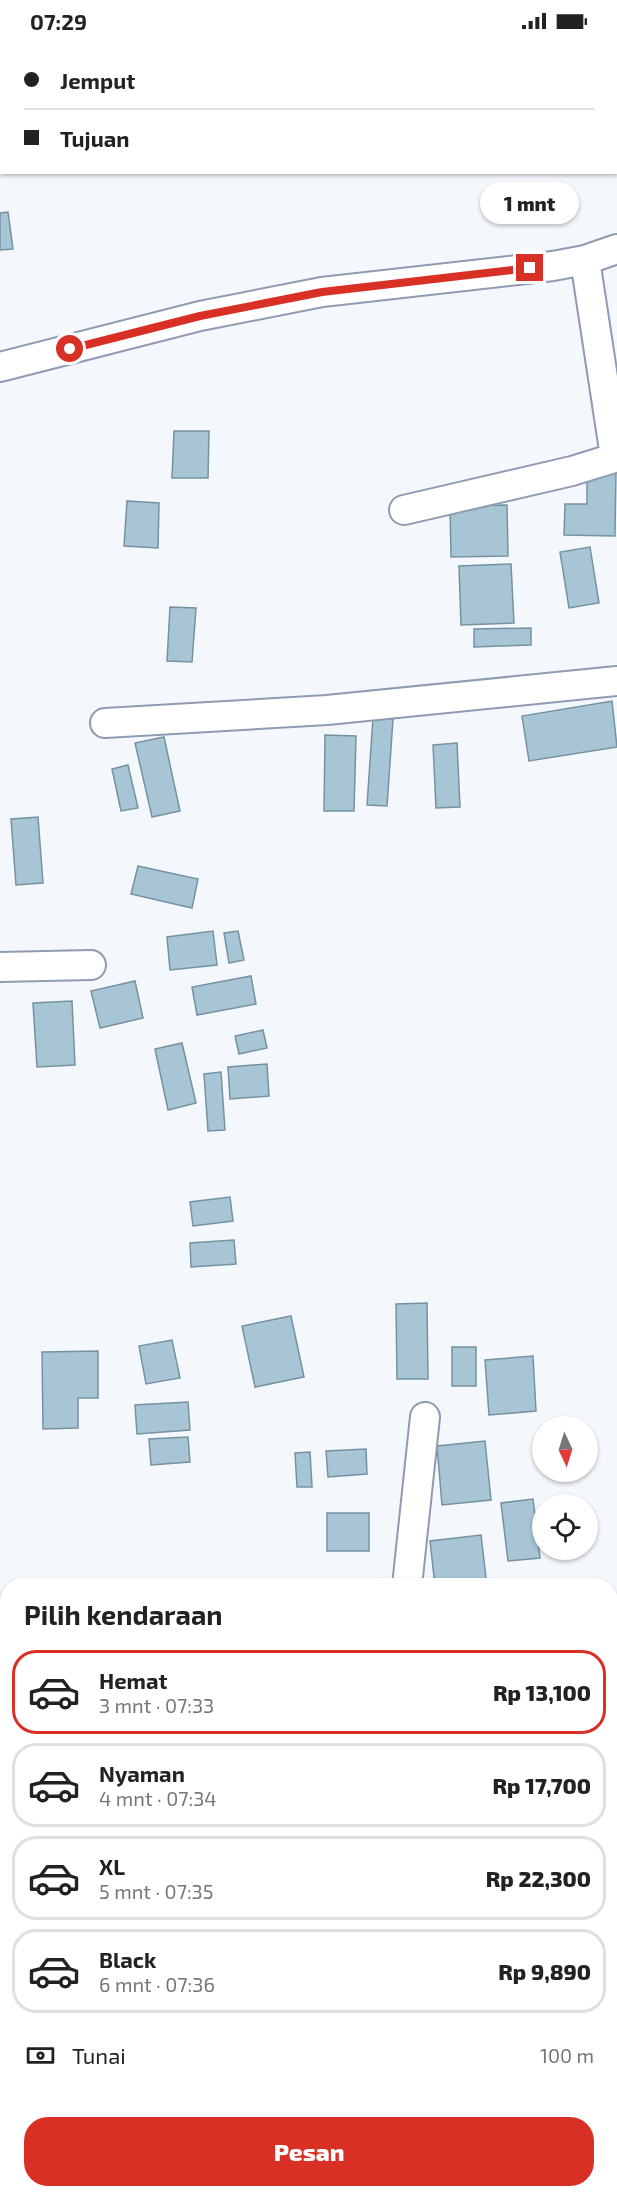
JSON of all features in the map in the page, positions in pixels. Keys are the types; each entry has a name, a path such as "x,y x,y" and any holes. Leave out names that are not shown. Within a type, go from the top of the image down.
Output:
{"street":[{"path":"0,367 200,316 322,292 553,266 585,260 617,249"},
{"path":"404,510 572,471 617,455 614,450 585,260"},
{"path":"105,723 327,710 617,681"},
{"path":"0,967 91,965"},
{"path":"407,1578 424,1417"}],"building":[{"path":"8,212 13,249 0,250 0,213"},
{"path":"174,431 209,431 208,478 172,478"},
{"path":"587,470 616,470 615,536 564,535 565,504 587,504"},
{"path":"127,501 159,503 158,548 124,546"},
{"path":"507,505 508,556 451,557 450,506"},
{"path":"590,547 599,603 569,608 560,552"},
{"path":"511,564 514,623 461,625 459,566"},
{"path":"170,607 196,608 192,662 167,661"},
{"path":"531,628 531,645 474,647 474,629"},
{"path":"612,701 617,747 529,761 522,716"},
{"path":"373,718 393,719 387,806 367,805"},
{"path":"325,735 356,736 354,811 324,811"},
{"path":"164,737 180,811 152,817 135,743"},
{"path":"457,743 460,807 436,808 433,745"},
{"path":"128,765 138,808 121,811 112,769"},
{"path":"38,817 43,883 16,885 11,819"},
{"path":"138,866 198,879 192,908 131,894"},
{"path":"213,931 217,965 170,970 167,937"},
{"path":"238,931 244,960 229,963 224,933"},
{"path":"251,976 256,1004 197,1015 192,987"},
{"path":"135,981 143,1018 100,1028 91,991"},
{"path":"72,1001 75,1065 37,1067 33,1003"},
{"path":"263,1030 267,1048 239,1054 235,1036"},
{"path":"182,1043 196,1103 168,1110 155,1049"},
{"path":"267,1064 269,1096 230,1099 228,1067"},
{"path":"221,1072 225,1130 208,1131 204,1074"},
{"path":"230,1197 233,1221 193,1226 190,1202"},
{"path":"234,1240 236,1264 191,1267 190,1243"},
{"path":"427,1303 428,1379 397,1379 396,1304"},
{"path":"291,1316 304,1377 255,1387 242,1326"},
{"path":"172,1340 180,1378 146,1384 139,1346"},
{"path":"452,1347 476,1347 476,1386 452,1386"},
{"path":"98,1351 98,1398 78,1398 78,1428 43,1429 42,1352"},
{"path":"533,1356 536,1411 489,1415 485,1360"},
{"path":"188,1402 190,1430 137,1434 135,1405"},
{"path":"188,1437 190,1462 151,1465 149,1439"},
{"path":"485,1441 491,1500 442,1505 437,1446"},
{"path":"366,1449 367,1474 328,1477 326,1451"},
{"path":"310,1452 312,1487 297,1487 295,1453"},
{"path":"532,1499 532,1559 508,1561 501,1503"},
{"path":"327,1513 369,1513 369,1551 327,1551"},
{"path":"481,1535 486,1578 434,1578 430,1541"}],"route":[{"path":"70,349 200,316 322,292 530,268"}]}
